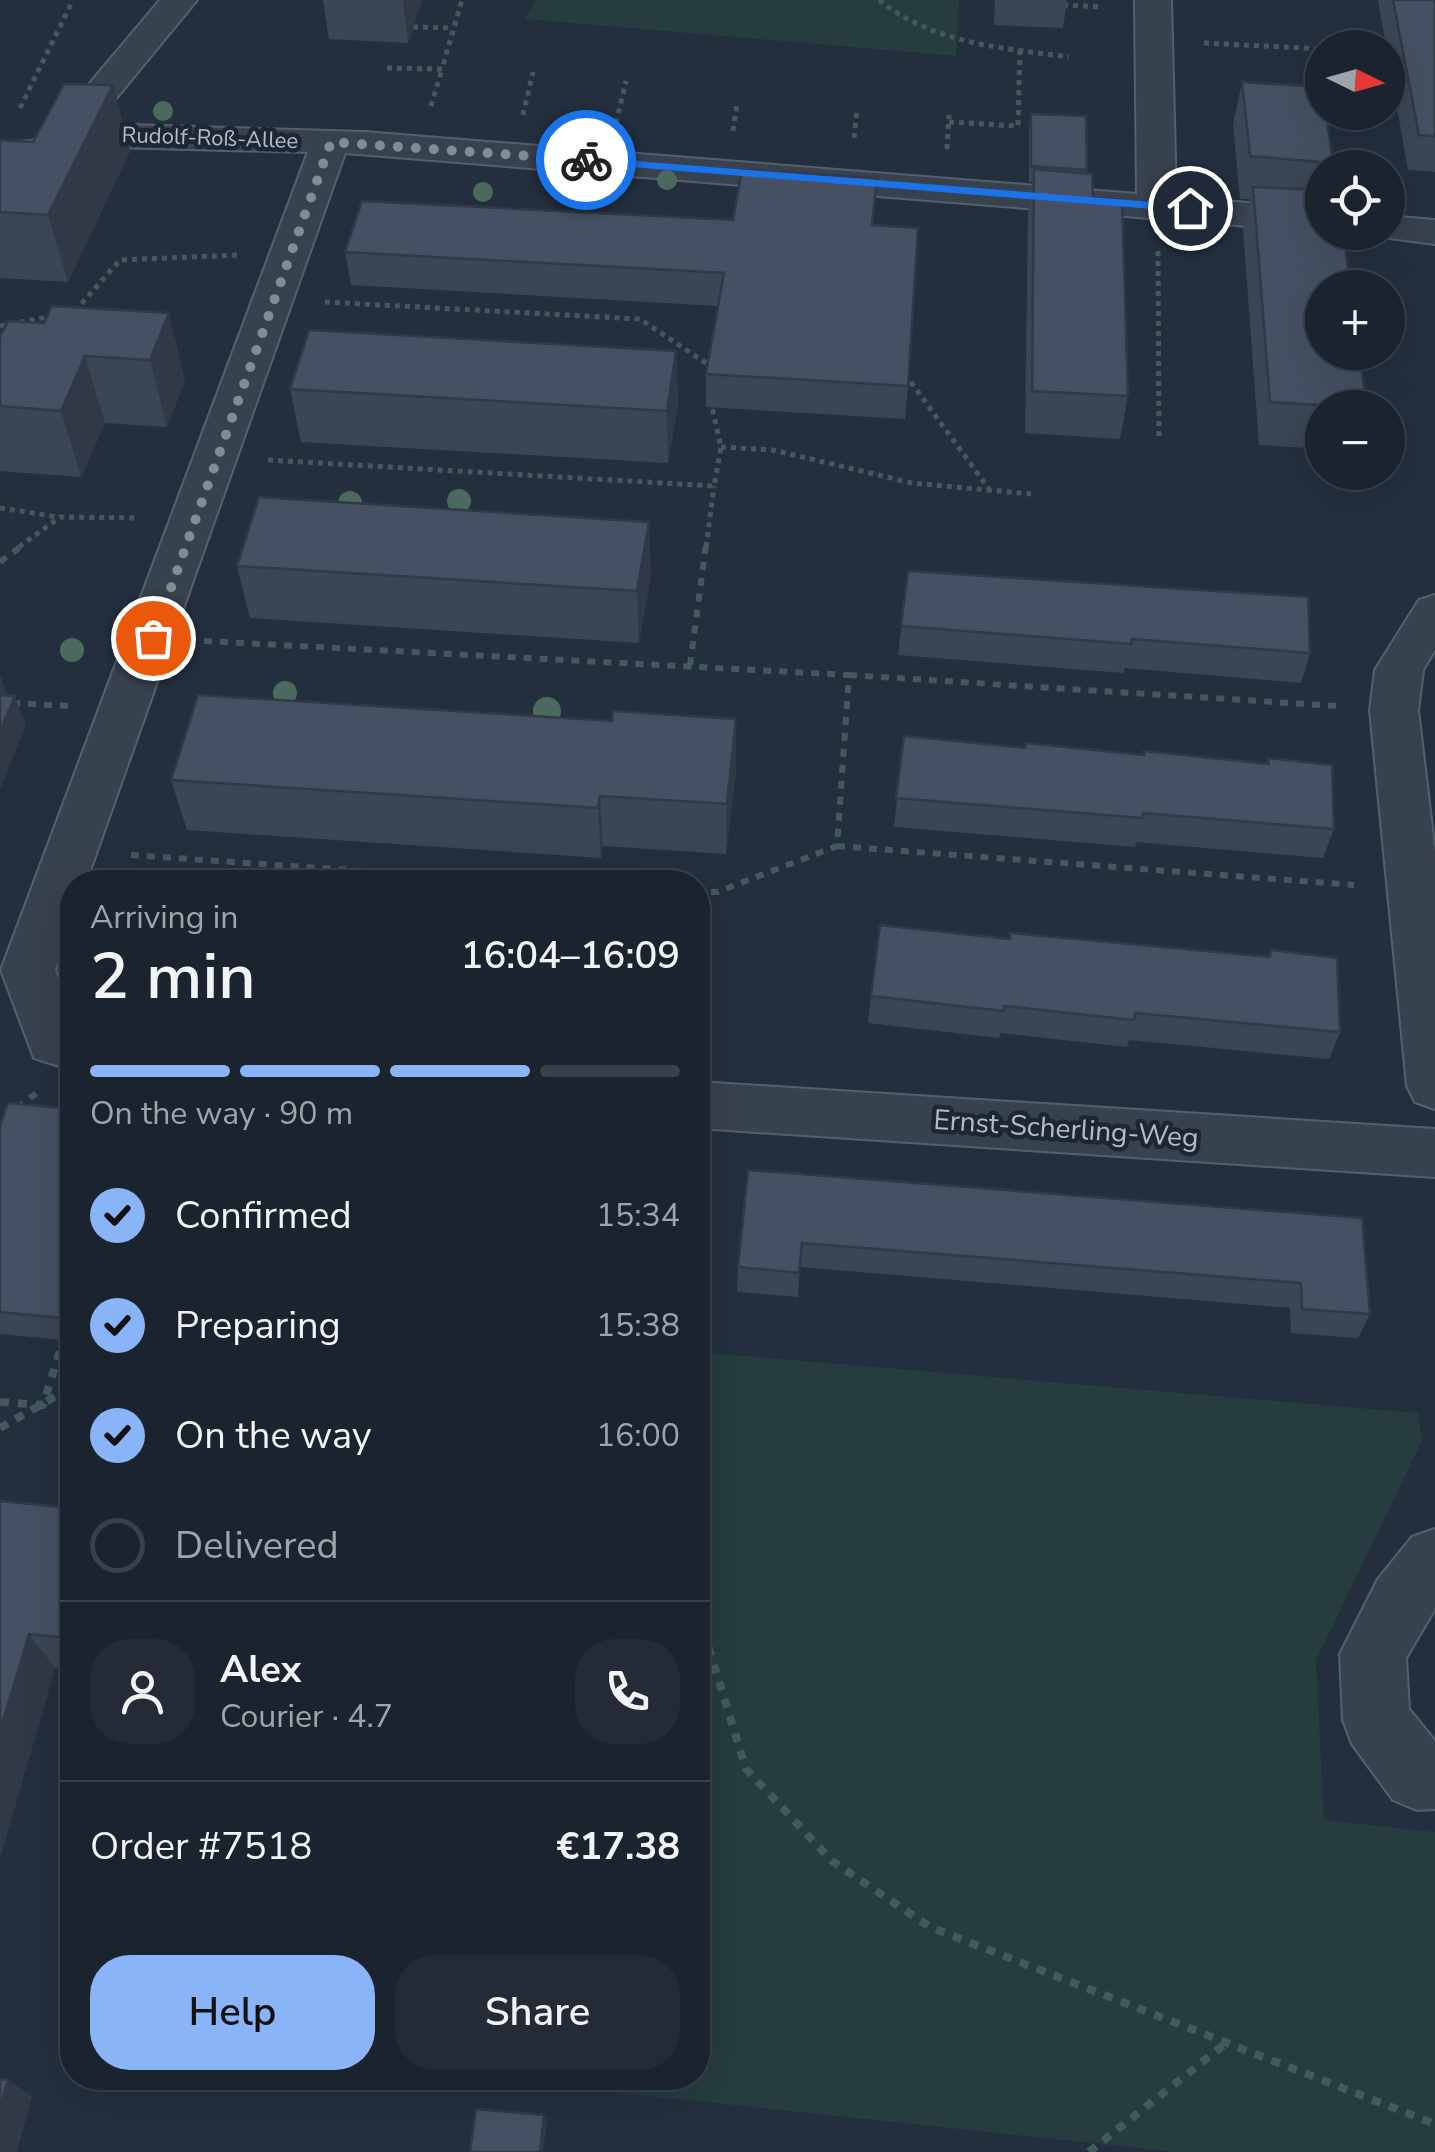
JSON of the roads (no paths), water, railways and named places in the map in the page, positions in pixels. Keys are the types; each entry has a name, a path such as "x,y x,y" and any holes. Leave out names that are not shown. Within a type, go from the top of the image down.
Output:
{"street":[{"path":"66,135 179,0"},
{"path":"1153,0 1158,205"},
{"name":"Rudolf-Roß-Allee","path":"6,138 40,152 66,135 331,142 1305,219"},
{"path":"63,870 153,638 192,520 331,142"},
{"path":"1405,232 1434,238"},
{"path":"1435,611 1399,670 1394,710 1435,1086"},
{"path":"60,879 28,970 53,1042 60,1044"},
{"name":"Ernst-Scherling-Weg","path":"710,1106 1435,1152"},
{"path":"1435,1559 1400,1601 1373,1654 1376,1720 1418,1776 1435,1775"}]}
